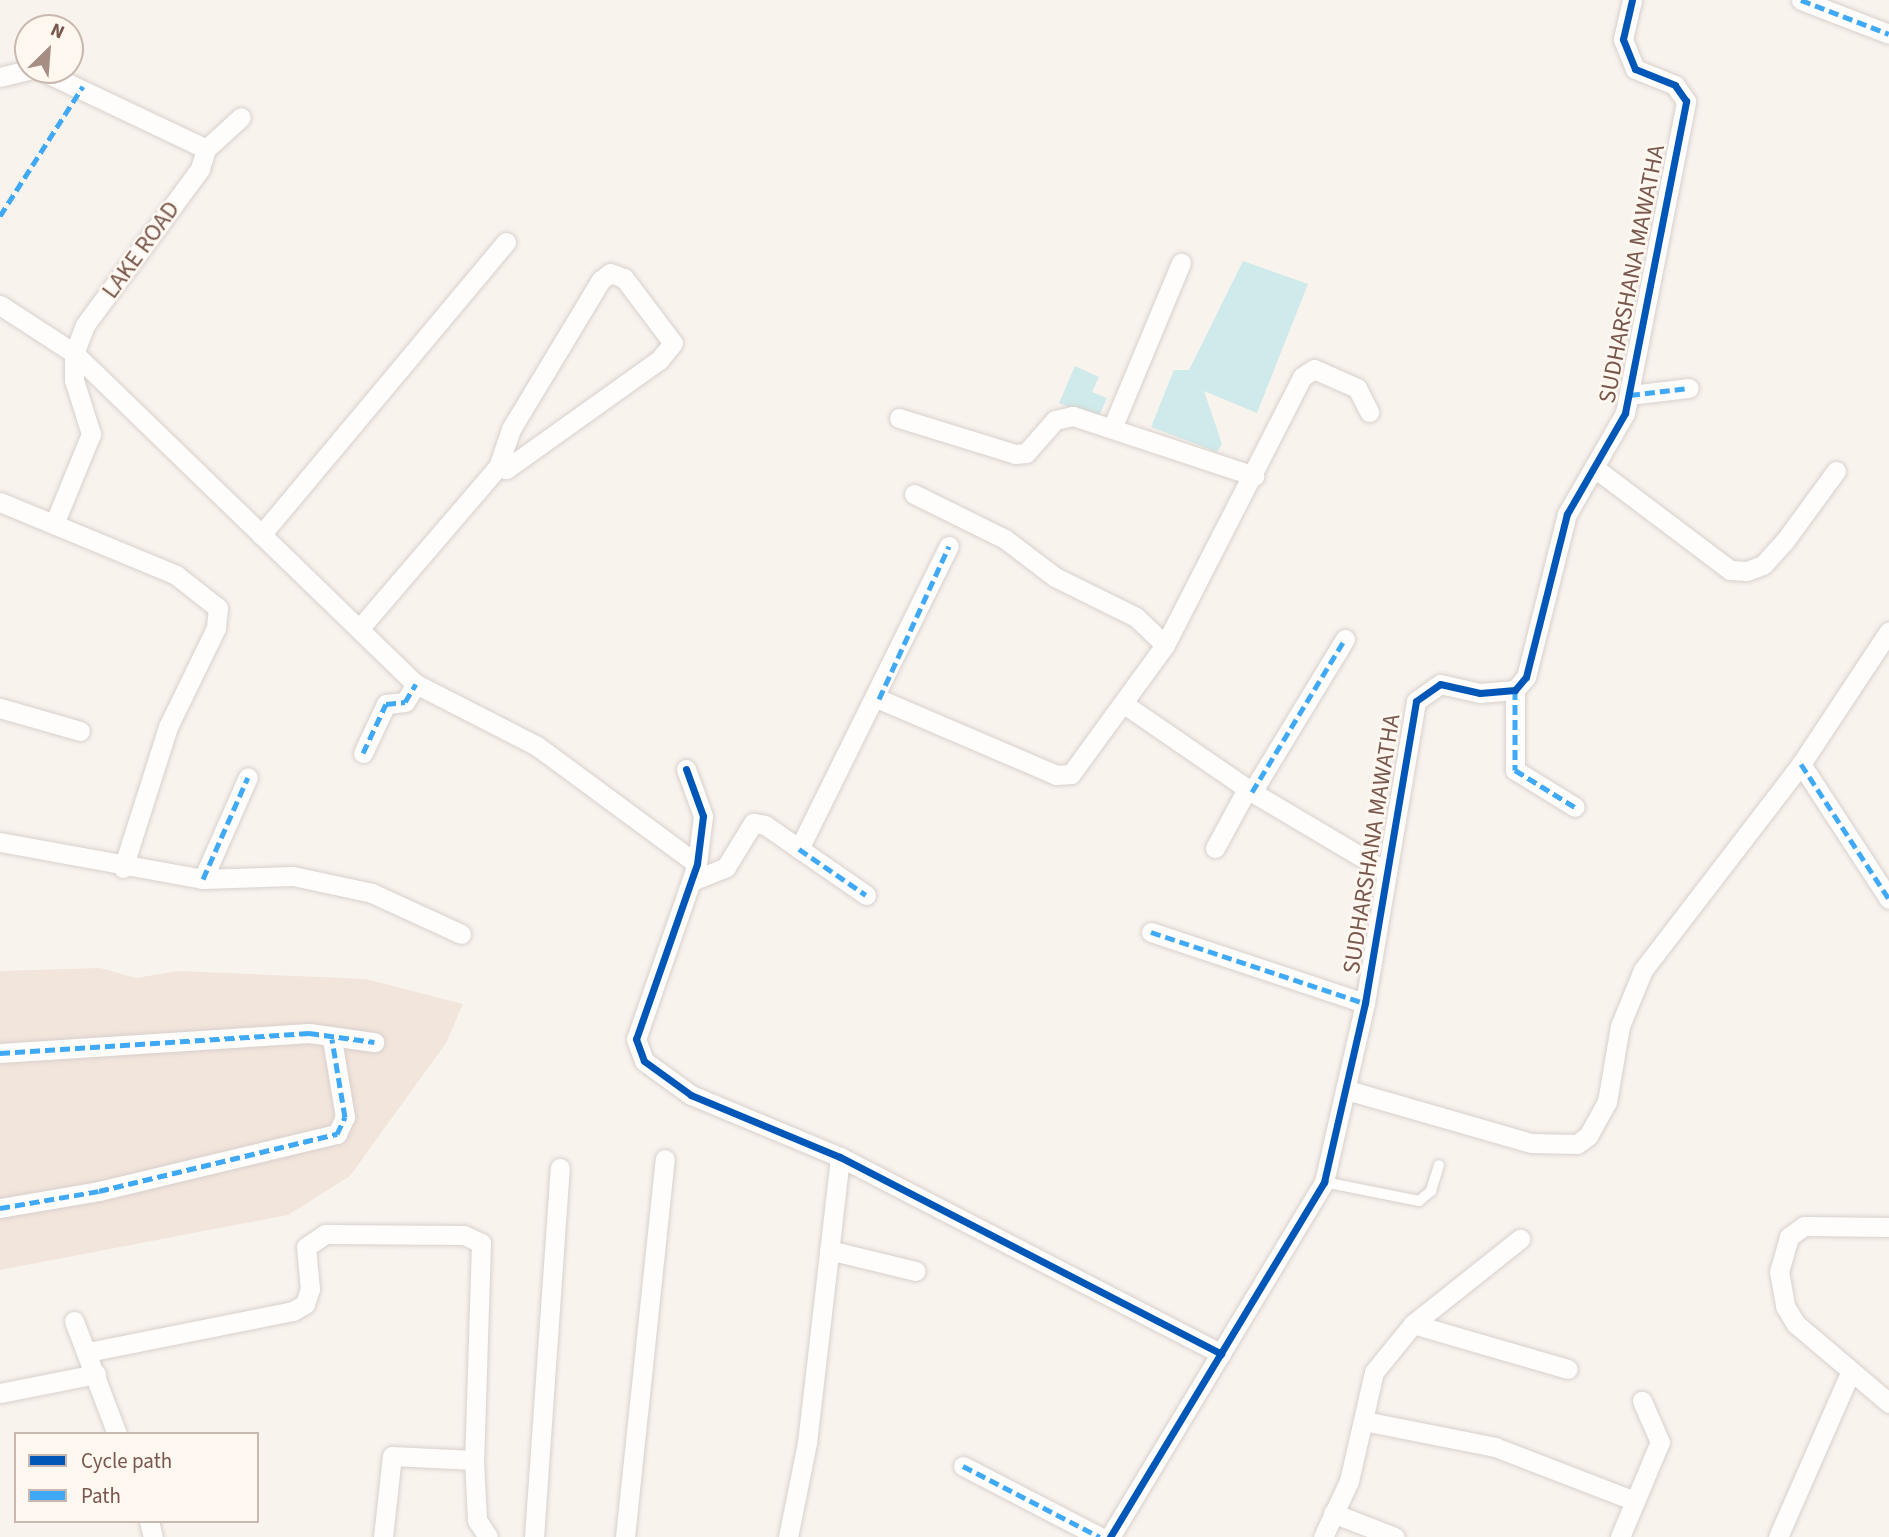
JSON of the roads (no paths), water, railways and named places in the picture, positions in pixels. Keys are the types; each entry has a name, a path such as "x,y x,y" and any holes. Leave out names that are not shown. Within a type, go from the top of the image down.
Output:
{"street":[{"name":"SUDHARSHANA MAWATHA","path":"1113,1535 1324,1182 1365,1003 1416,701 1440,684 1480,692 1515,690 1526,677 1567,514 1596,469 1630,395 1686,101 1675,85 1635,69 1623,38 1632,0"},
{"path":"1801,0 1889,34"},
{"path":"69,84 206,149 241,117"},
{"name":"LAKE ROAD","path":"54,524 91,434 75,380 74,353 85,325 200,169 206,149"},
{"path":"261,535 506,242"},
{"path":"1113,426 1181,263"},
{"path":"359,629 498,467 511,429 601,280 610,273 624,278 673,343 659,360 506,469 498,467"},
{"path":"0,305 74,353 415,684 537,746 694,873 726,867 753,823 799,849 866,895"},
{"path":"879,699 1056,775 1071,774 1166,645 1302,377 1314,369 1357,388 1369,412"},
{"path":"1630,395 1689,388"},
{"path":"899,418 1015,454 1026,453 1055,420 1073,416 1113,426 1254,476"},
{"path":"1596,469 1730,570 1747,571 1763,565 1784,542 1836,471"},
{"path":"914,494 1006,538 1055,577 1136,617 1166,645"},
{"path":"0,502 176,575 218,608 216,628 168,727 123,868"},
{"path":"799,849 879,699 949,546"},
{"path":"1347,1090 1531,1143 1577,1144 1588,1136 1607,1102 1620,1026 1643,970 1801,764 1889,631"},
{"path":"1215,848 1345,639"},
{"path":"363,753 386,704 405,702 415,684"},
{"path":"1515,690 1515,770 1575,807"},
{"path":"1124,704 1250,790 1387,872"},
{"path":"0,708 80,731"},
{"path":"1801,764 1889,899"},
{"path":"686,769 703,816 694,873 636,1039 644,1061 691,1095 840,1157 1221,1354"},
{"path":"204,878 248,777"},
{"path":"0,842 123,868 204,878 319,882 372,893 461,934"},
{"path":"1150,932 1365,1003"},
{"path":"0,1053 309,1033 331,1039 374,1042"},
{"path":"0,1208 99,1191 337,1134 345,1117 331,1039"},
{"path":"788,1537 807,1443 840,1157"},
{"path":"625,1537 665,1159"},
{"path":"534,1537 561,1168"},
{"path":"1889,1227 1804,1226 1789,1237 1779,1271 1785,1306 1796,1324 1850,1373 1889,1403"},
{"path":"88,1352 293,1311 305,1304 310,1289 306,1247 312,1238 464,1235 484,1251 474,1460 477,1520 488,1537"},
{"path":"1323,1537 1349,1481 1374,1372 1413,1324 1520,1239"},
{"path":"829,1250 916,1271"},
{"path":"74,1321 116,1432"},
{"path":"1413,1324 1568,1369"},
{"path":"1778,1537 1850,1373"},
{"path":"0,1393 96,1374"},
{"path":"1620,1537 1660,1442 1642,1401"},
{"path":"1364,1421 1495,1447 1635,1501"},
{"path":"383,1537 392,1456 474,1460"},
{"path":"963,1466 1113,1535"},
{"path":"1333,1513 1395,1537"}],"lane":[{"path":"1324,1182 1419,1201 1431,1191 1439,1165"}],"water":[{"path":"1243,261 1308,284 1257,413 1204,391 1222,444 1217,452 1151,427 1174,370 1189,370"},
{"path":"1075,366 1099,377 1092,392 1107,398 1098,419 1059,403"}]}
